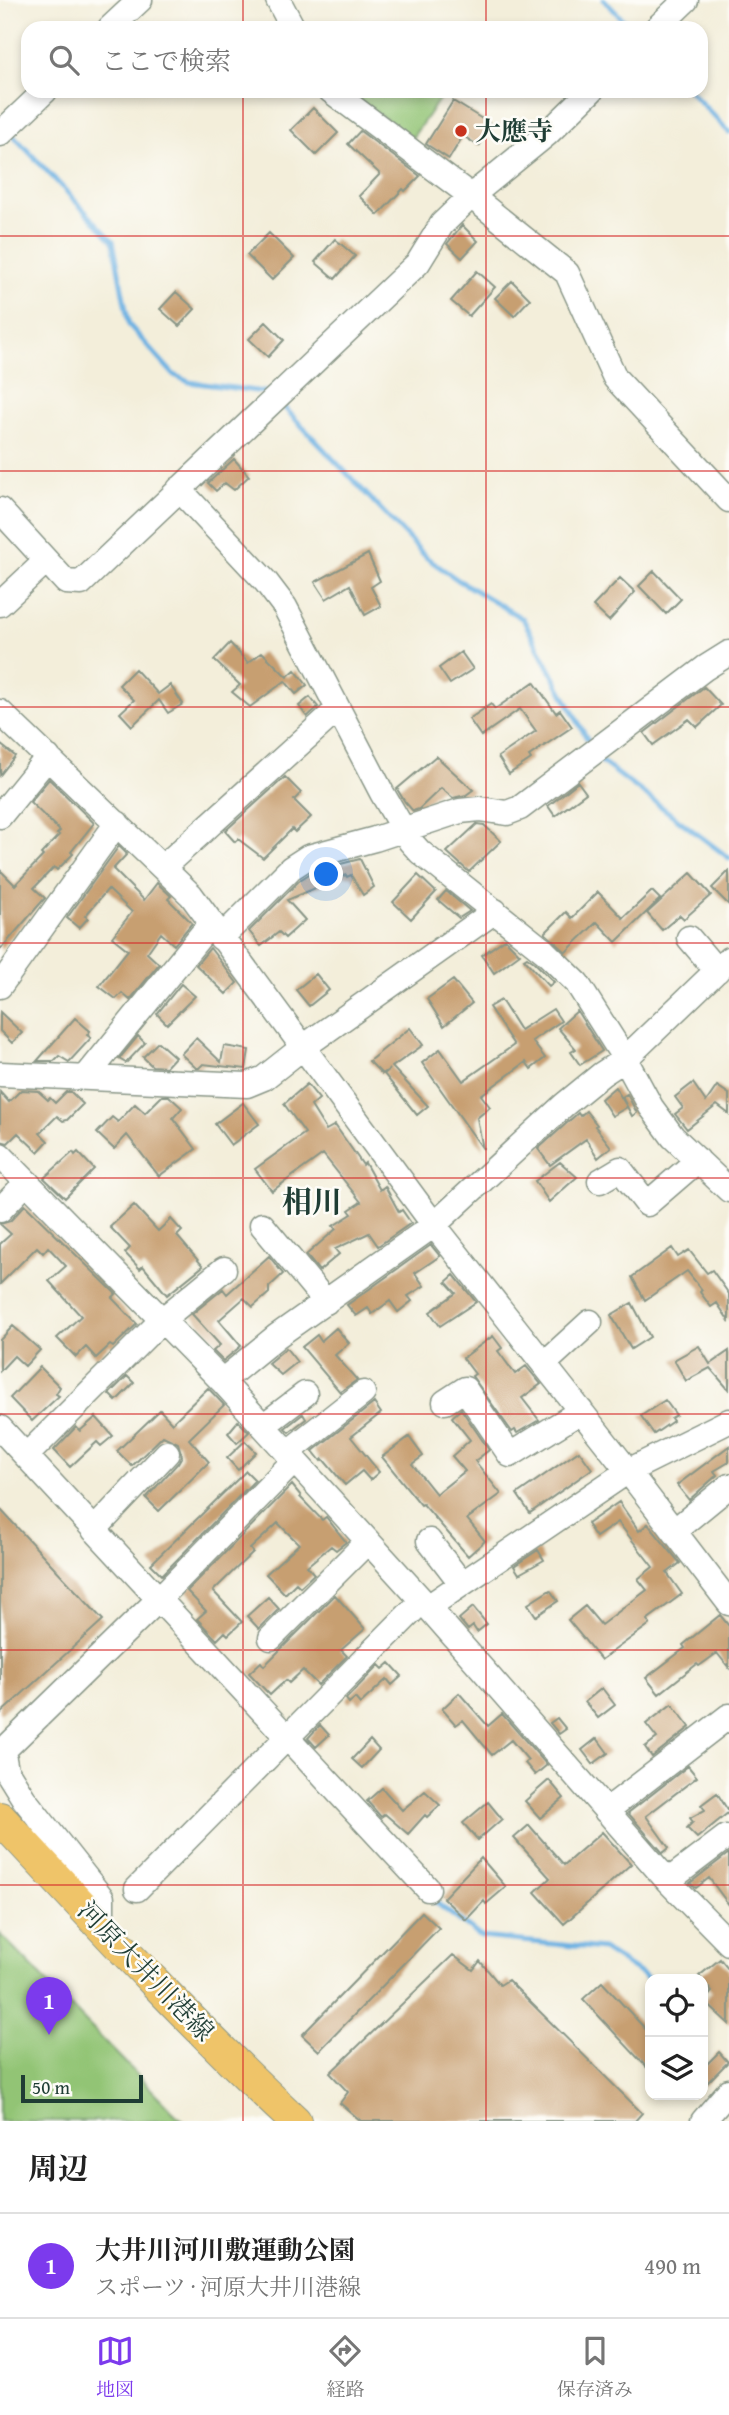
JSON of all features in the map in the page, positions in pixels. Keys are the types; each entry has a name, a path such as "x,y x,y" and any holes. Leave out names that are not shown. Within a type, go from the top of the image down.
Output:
{"main road":[{"name":"河原大井川港線","path":"0,1818 102,1927 261,2090 295,2121"}],"street":[{"path":"118,21 140,0"},
{"path":"278,0 289,21"},
{"path":"664,21 686,0"},
{"path":"0,134 38,98"},
{"path":"340,98 471,196 567,273 615,378 729,499"},
{"path":"4,522 66,582 80,583 418,263 442,224 471,196 547,134 584,98"},
{"path":"179,489 266,582 285,607 403,830 420,852 544,951 577,983 625,1059 651,1107 673,1137 729,1190"},
{"path":"0,604 46,561"},
{"path":"86,1077 216,930 291,868 308,857 460,811 480,809 507,813 520,808 705,668 729,653"},
{"path":"163,867 338,709"},
{"path":"0,712 191,895 434,1225 729,1603"},
{"path":"0,816 48,757"},
{"path":"0,986 117,824"},
{"path":"2,1071 247,1085 264,1079 302,1048 495,911"},
{"path":"222,1381 277,1336 434,1225 564,1105 625,1059 723,965 689,938"},
{"path":"0,1155 222,1381 425,1604 668,1881 729,1943"},
{"path":"600,1181 620,1169 647,1204 698,1160"},
{"path":"0,1210 27,1182"},
{"path":"262,1225 326,1302"},
{"path":"26,1457 162,1320 224,1269"},
{"path":"544,1364 590,1322"},
{"path":"454,1387 510,1455 581,1411"},
{"path":"102,1927 102,1898 24,1800 6,1770 3,1754 8,1746 158,1600 291,1457 363,1393"},
{"path":"263,1426 305,1394"},
{"path":"137,1889 425,1604 462,1584 628,1471 729,1421"},
{"path":"0,1428 428,1889"},
{"path":"94,1530 167,1453"},
{"path":"674,1531 729,1486"},
{"path":"271,1638 368,1542"},
{"path":"429,1542 462,1584"},
{"path":"606,1811 729,1716"},
{"path":"668,1881 726,1837"},
{"path":"704,2121 729,2091"}],"green space":[{"path":"355,98 440,98 412,138"},
{"path":"0,1934 15,1949 182,2121 0,2121"}],"building":[{"name":"大應寺","path":"453,101 492,125 479,146 463,136 449,159 426,144"},
{"path":"313,108 338,133 316,155 291,130"},
{"path":"360,131 420,176 378,215 359,196 380,174 348,144"},
{"path":"462,225 478,241 462,258 447,244"},
{"path":"269,233 294,258 272,280 247,255"},
{"path":"335,239 355,256 335,279 315,262"},
{"path":"477,271 495,287 469,316 451,301"},
{"path":"512,281 530,299 514,316 495,298"},
{"path":"176,292 195,309 179,326 160,309"},
{"path":"266,322 284,340 268,357 249,339"},
{"path":"234,459 249,476 234,490 225,483 216,491 208,483"},
{"path":"368,554 380,581 371,587 381,606 365,615 350,585 326,599 315,582"},
{"path":"654,571 681,599 666,614 639,586"},
{"path":"620,578 635,592 609,621 593,606"},
{"path":"230,643 248,663 262,652 287,677 295,670 307,685 296,694 285,681 250,707 232,692 240,685 214,660"},
{"path":"461,652 473,669 450,684 439,668"},
{"path":"135,669 158,694 170,685 183,704 168,713 159,700 132,726 120,713 134,700 119,685"},
{"path":"534,682 556,713 560,710 572,727 529,756 531,759 509,774 498,757 536,731 520,709 481,736 469,719 491,704 495,709"},
{"path":"704,687 721,705 697,727 689,719 653,745 644,733"},
{"path":"310,697 318,707 307,717 299,706"},
{"path":"0,744 15,756 0,775"},
{"path":"436,756 473,790 453,798 441,788 419,809 413,811 397,789"},
{"path":"285,777 301,793 294,800 311,817 295,832 292,829 263,858 238,839 235,842 225,831"},
{"path":"49,779 94,823 71,852 73,854 57,870 54,867 34,888 45,898 0,950 0,870 15,885 59,835 57,834 60,831 30,802"},
{"path":"578,782 586,793 555,816 548,806"},
{"path":"477,824 484,825 501,841 469,872 447,852"},
{"path":"119,846 127,854 113,869 144,900 157,883 171,896 168,899 192,923 174,945 161,933 147,953 159,964 130,1000 122,993 116,999 99,986 128,950 112,937 132,912 108,889 85,916 88,918 79,928 67,918"},
{"path":"360,859 374,887 363,895 351,875 346,875 287,900 305,920 285,938 279,932 261,946 249,931 300,880 314,871"},
{"path":"729,871 729,905 712,888"},
{"path":"691,873 711,895 684,919 680,915 662,930 647,913"},
{"path":"418,875 436,892 411,919 393,902"},
{"path":"446,891 470,911 459,918 438,900"},
{"path":"652,891 660,899 616,942 597,922 566,952 545,933 566,912 572,918 598,892 623,918"},
{"path":"505,939 520,954 494,973 482,955"},
{"path":"210,948 237,983 226,994 196,965"},
{"path":"527,957 554,982 549,986 524,959"},
{"path":"316,974 329,990 309,1006 296,990"},
{"path":"453,980 472,1003 444,1026 427,999"},
{"path":"181,984 195,996 167,1024 157,1014"},
{"path":"501,1000 520,1030 553,1009 561,1021 532,1041 545,1058 531,1069 526,1062 481,1095 490,1107 477,1118 483,1149 422,1063 440,1049 463,1081 514,1045 489,1007"},
{"path":"577,1011 602,1051 580,1065 571,1052 576,1049 558,1028"},
{"path":"0,1012 22,1033 12,1043 0,1031"},
{"path":"75,1018 90,1031 87,1035 91,1038 69,1062 59,1056 54,1061 37,1061"},
{"path":"410,1028 423,1045 392,1067 428,1106 417,1115 384,1074 390,1069 382,1074 369,1061"},
{"path":"138,1036 145,1043 126,1063 119,1059"},
{"path":"196,1038 221,1062 224,1046 249,1050 246,1069 203,1064 196,1068 181,1054"},
{"path":"158,1042 175,1057 166,1067 152,1066 143,1057"},
{"path":"693,1083 706,1102 717,1086 729,1094 729,1114 717,1105 687,1129 675,1114 683,1108 675,1097"},
{"path":"307,1084 319,1099 311,1106 326,1130 335,1125 363,1165 365,1163 380,1190 385,1186 399,1212 402,1210 411,1223 378,1246 369,1233 335,1249 339,1254 319,1271 306,1255 336,1229 333,1226 352,1214 349,1210 361,1202 323,1154 272,1191 255,1169 305,1133 284,1104"},
{"path":"615,1087 627,1107 612,1116 601,1099"},
{"path":"21,1090 38,1091 55,1103 66,1092 71,1092 83,1104 67,1120 63,1121 57,1116 40,1133 48,1141 38,1152 18,1133 8,1143 0,1141 0,1092 9,1102"},
{"path":"627,1094 637,1113 632,1116 622,1097"},
{"path":"162,1096 169,1096 182,1108 173,1118 196,1149 159,1176 127,1135 114,1149 97,1133 112,1117 118,1122 135,1104 145,1113"},
{"path":"243,1103 259,1124 231,1145 215,1124"},
{"path":"586,1111 611,1147 598,1158 586,1139 550,1165 538,1149 578,1113 580,1116"},
{"path":"73,1152 75,1155 78,1152 94,1169 65,1198 44,1178"},
{"path":"560,1162 577,1177 549,1202 535,1181"},
{"path":"25,1205 116,1294 112,1298 137,1324 113,1347 110,1345 96,1358 86,1347 76,1357 57,1338 81,1316 49,1281 66,1266 48,1247 43,1253 37,1247 0,1284 0,1244 11,1234 0,1224 10,1221"},
{"path":"134,1205 158,1231 171,1219 182,1231 177,1236 203,1266 167,1295 143,1266 140,1269 125,1253 130,1248 110,1227"},
{"path":"431,1245 440,1256 415,1273 424,1286 408,1296 412,1301 398,1312 390,1301 372,1314 368,1308 356,1316 347,1305"},
{"path":"672,1248 678,1257 689,1250 707,1273 712,1270 729,1294 729,1321 717,1303 711,1307 687,1271 645,1300 632,1277"},
{"path":"269,1256 283,1274 269,1287 269,1293 253,1307 244,1298 219,1320 241,1346 223,1361 213,1351 220,1345 192,1314 223,1289 227,1294"},
{"path":"454,1275 476,1302 440,1326 430,1312 456,1293 446,1282"},
{"path":"632,1303 650,1337 631,1349 611,1315"},
{"path":"13,1326 40,1350 25,1366 14,1356 0,1371 0,1340"},
{"path":"336,1328 349,1343 335,1355 357,1380 340,1392 302,1347 317,1335 321,1341"},
{"path":"493,1336 502,1348 498,1351 515,1374 526,1366 541,1384 522,1398 539,1420 517,1433 515,1430 512,1432 472,1376 475,1374 463,1358"},
{"path":"699,1346 710,1364 729,1351 729,1390 710,1368 686,1381 674,1360"},
{"path":"286,1348 297,1362 281,1375 268,1363"},
{"path":"40,1367 60,1387 56,1394 59,1396 32,1421 10,1398"},
{"path":"127,1376 134,1383 116,1401 109,1394"},
{"path":"208,1388 224,1405 189,1439 209,1462 159,1511 146,1498 178,1463 182,1456 178,1443 163,1436 132,1466 117,1451 160,1410 172,1423"},
{"path":"665,1400 676,1415 671,1418 673,1421 654,1434 641,1416"},
{"path":"374,1403 381,1413 351,1437 379,1472 370,1480 362,1471 345,1485 313,1451"},
{"path":"461,1409 489,1450 475,1461 501,1494 467,1519 485,1541 468,1556 382,1457 409,1437 423,1456 412,1464 436,1494 465,1471 452,1456 470,1440 452,1417"},
{"path":"303,1414 306,1419 289,1432 285,1428"},
{"path":"96,1417 113,1436 101,1446 97,1442 70,1467 54,1450 76,1427 80,1431"},
{"path":"238,1421 249,1432 237,1443 228,1433"},
{"path":"245,1441 256,1452 238,1470 227,1458"},
{"path":"729,1446 729,1462 714,1471 717,1475 689,1500 677,1485"},
{"path":"579,1451 592,1469 530,1513 517,1494"},
{"path":"246,1471 255,1480 162,1575 151,1564"},
{"path":"292,1485 322,1520 326,1517 346,1542 336,1550 331,1546 307,1566 314,1574 300,1587 296,1583 285,1594 266,1574 299,1544 278,1523 250,1549 253,1552 213,1591 242,1622 228,1635 225,1632 217,1640 197,1619 206,1611 187,1591"},
{"path":"619,1502 639,1531 648,1524 680,1563 667,1573 682,1594 647,1620 650,1624 601,1660 568,1620 585,1606 601,1625 647,1590 638,1579 653,1567 618,1522 596,1537 587,1524"},
{"path":"0,1509 103,1620 0,1714"},
{"path":"538,1550 544,1560 519,1574 514,1566"},
{"path":"550,1590 558,1601 536,1616 528,1604"},
{"path":"335,1595 365,1629 341,1650 347,1656 318,1685 303,1670 289,1683 286,1680 270,1695 249,1673 261,1662 264,1666"},
{"path":"268,1597 279,1609 259,1629 247,1616"},
{"path":"473,1607 487,1624 477,1632 473,1626 468,1630 459,1619"},
{"path":"720,1615 729,1626 729,1668 717,1653 699,1666 697,1664 659,1694 646,1678 685,1648 683,1645"},
{"path":"390,1663 402,1676 392,1685 387,1679 360,1704 355,1698 349,1703 346,1699 379,1665 383,1669"},
{"path":"602,1688 615,1705 598,1718 585,1702"},
{"path":"459,1693 488,1726 502,1714 547,1765 535,1775 525,1763 528,1760 511,1740 492,1755 463,1720 456,1725 442,1709"},
{"path":"672,1704 690,1727 652,1757 645,1747 657,1738 646,1724"},
{"path":"557,1718 566,1729 559,1734 550,1723"},
{"path":"320,1725 329,1735 316,1747 308,1738"},
{"path":"597,1738 608,1753 593,1764 582,1750"},
{"path":"370,1740 379,1750 362,1768 352,1759"},
{"path":"688,1766 697,1777 646,1816 669,1848 663,1853 628,1813"},
{"path":"549,1780 564,1798 540,1818 525,1801"},
{"path":"382,1788 402,1810 425,1791 440,1805 427,1817 425,1815 408,1834 385,1814 381,1817 367,1801"},
{"path":"717,1793 729,1812 697,1838 687,1828 693,1822 690,1818 705,1810 701,1805"},
{"path":"488,1802 502,1819 478,1840 463,1823"},
{"path":"529,1825 564,1865 602,1832 631,1864 564,1924 535,1892 550,1878 514,1838"},
{"path":"729,1853 729,1905 709,1878 696,1888 690,1883"},
{"path":"481,1858 506,1887 486,1904 484,1901 466,1920 443,1898"},
{"path":"422,1912 439,1928 319,2051 302,2035"},
{"path":"453,1955 473,1970 480,1961 500,1985 508,1980 642,2113 635,2121 361,2121 340,2103 348,2092 330,2073"},
{"path":"720,1959 729,1970 729,2024 708,2005 708,1996 712,1992 708,1987 708,1974 701,1974"},
{"path":"602,1982 645,2029 645,2066 583,1999"},
{"path":"719,2052 728,2062 708,2082 708,2063"}],"waterway":[{"path":"604,0 624,21"},
{"path":"697,98 729,132"},
{"path":"12,134 113,241 129,325 174,375 189,382 271,393"},
{"path":"280,403 427,558 523,619 592,748"},
{"path":"598,759 729,858"},
{"path":"434,1901 481,1937 603,1949 645,1977"}],"place":[{"name":"大應寺","path":"461,131"},
{"name":"大井川河川敷運動公園","path":"49,2035"}],"district":[{"name":"相川","path":"312,1202"}]}
